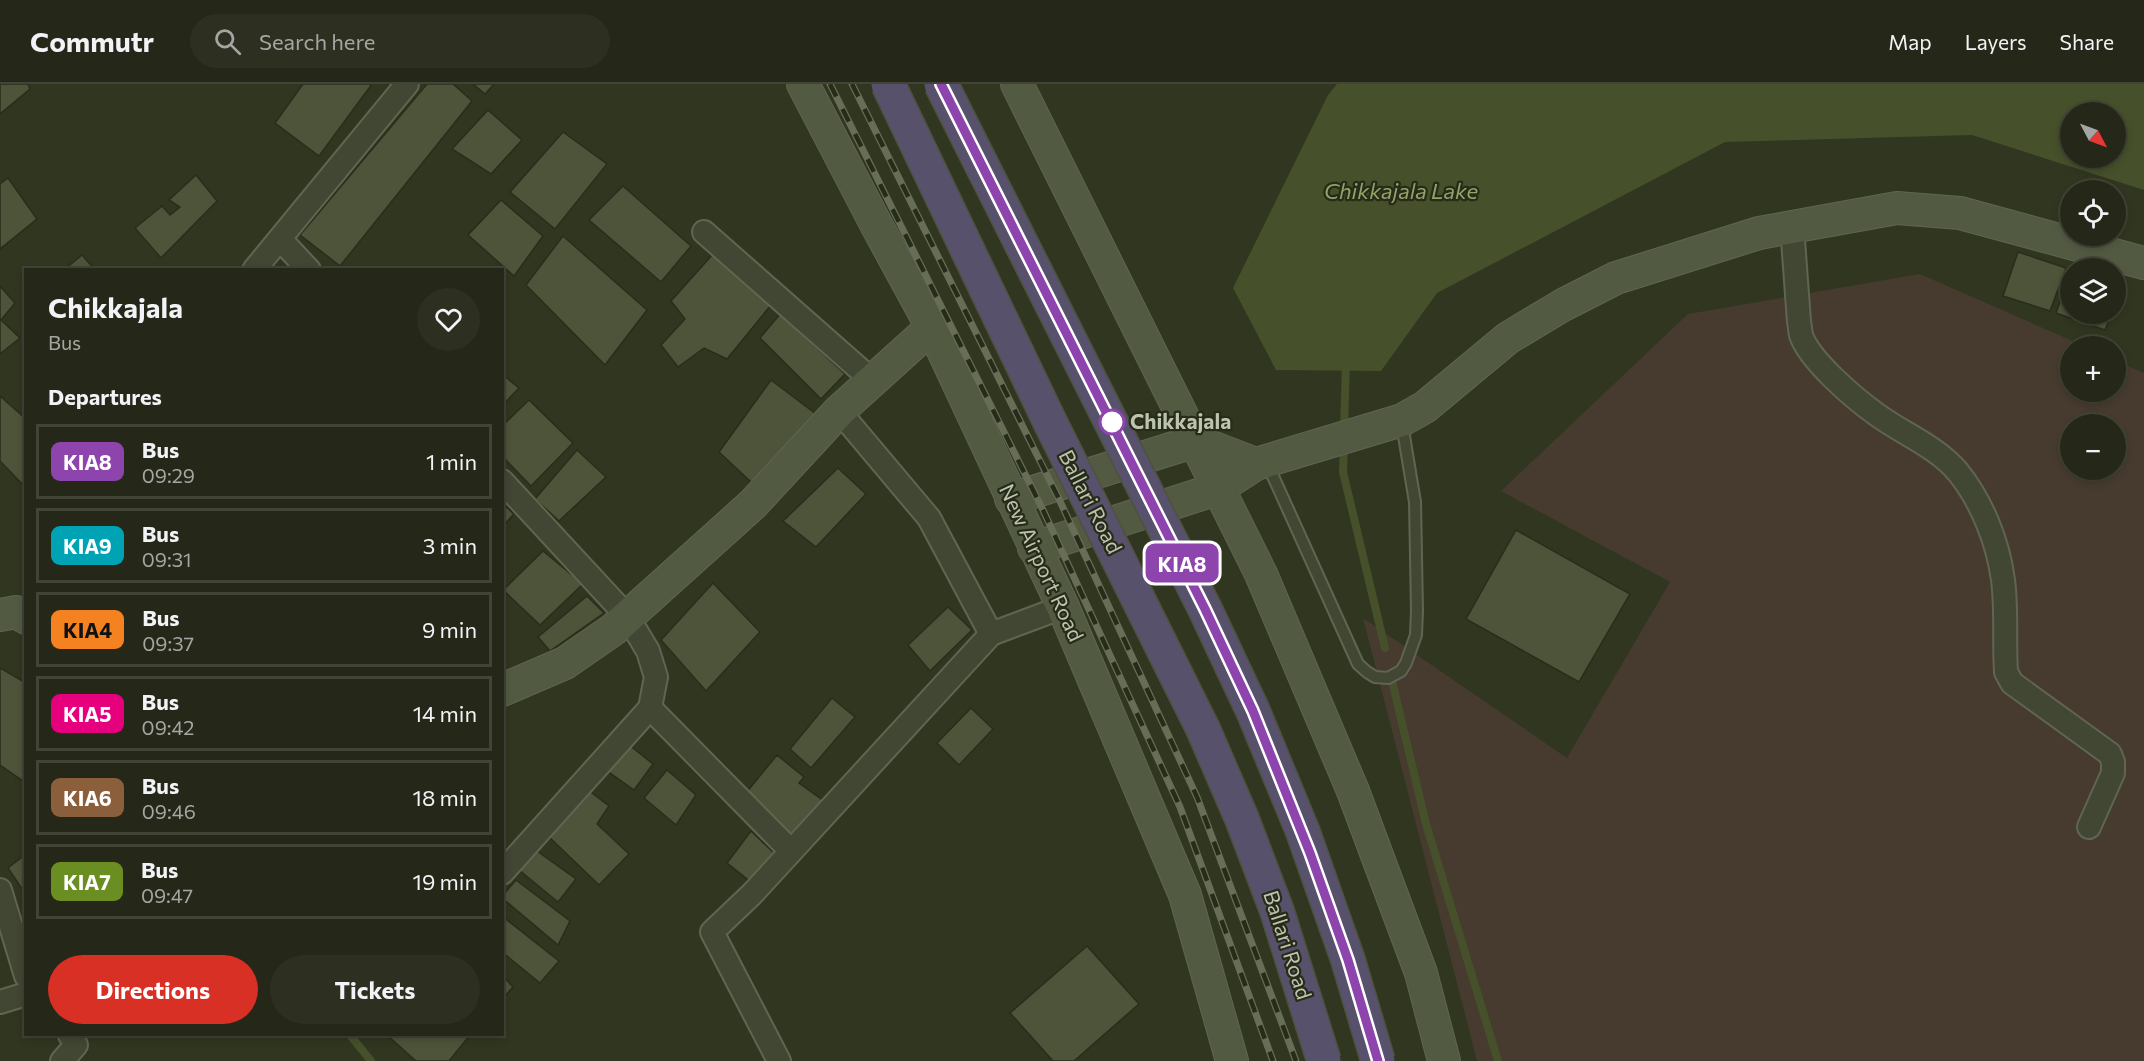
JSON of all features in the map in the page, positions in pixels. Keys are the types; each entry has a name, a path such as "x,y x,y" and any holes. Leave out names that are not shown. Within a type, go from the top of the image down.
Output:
{"highway":[{"name":"Ballari Road","path":"888,84 1048,420 1203,729 1242,819 1277,911 1324,1061"},
{"path":"941,84 1205,609 1253,711 1306,843 1348,960 1378,1061"}],"street":[{"path":"256,268 407,84"},
{"name":"New Airport Road","path":"803,84 932,327 1062,607 1185,895 1232,1061"},
{"path":"1017,84 1261,574 1353,791 1421,973 1444,1061"},
{"path":"1034,548 1217,489 1261,463 1402,420 1425,407 1508,338 1563,304 1616,278 1759,232 1897,208 1960,213 2144,263"},
{"path":"1792,226 1799,322 1808,349 1837,382 1876,414 1935,450 1957,471 1973,494 1987,521 1996,548 2003,581 2006,672 2012,683 2110,754 2113,773 2089,827"},
{"path":"704,232 873,381"},
{"path":"280,239 307,268"},
{"path":"504,689 565,663 614,629 753,504 839,411 932,327"},
{"path":"839,411 929,518 991,634"},
{"path":"1011,499 1196,441 1261,463"},
{"path":"504,483 627,616 648,651 656,677 650,708 504,871"},
{"path":"779,1061 712,932 752,894 991,634 1062,607"},
{"path":"650,708 791,851"},
{"path":"0,890 24,969"},
{"path":"0,1002 24,995"},
{"path":"62,1061 76,1044 71,1036"}],"lane":[{"path":"1261,463 1358,664 1375,677 1388,678 1401,671 1411,654 1416,635 1415,502 1402,420"}],"shaded area":[{"path":"1920,274 2061,336 2060,402 2126,402 2126,365 2144,373 2144,1061 1477,1061 1363,618 1567,758 1670,582 1501,491 1688,314"}],"water":[{"name":"Chikkajala Lake","path":"1337,84 2144,84 2144,190 2126,184 2126,180 2113,180 2075,168 2126,168 2126,102 2060,102 2060,163 1972,135 1725,142 1437,293 1381,371 1276,370 1233,288 1328,95"}],"building":[{"path":"0,84 28,84 30,89 0,114"},
{"path":"303,84 372,84 319,156 275,123"},
{"path":"427,84 453,84 472,101 340,266 300,235"},
{"path":"473,84 494,84 485,94"},
{"path":"488,110 522,140 491,174 452,149"},
{"path":"563,132 607,164 555,229 510,192"},
{"path":"196,175 217,201 161,258 135,228 162,206 170,215 180,207 169,200"},
{"path":"8,178 37,219 0,249 0,184"},
{"path":"623,186 691,246 661,282 589,220"},
{"path":"501,200 543,236 514,276 468,235"},
{"path":"563,236 647,310 605,365 526,285"},
{"path":"2018,252 2060,266 2060,284 2050,311 2003,296"},
{"path":"713,254 771,305 727,359 704,348 678,367 661,345 685,319 671,301"},
{"path":"82,255 93,268 66,268"},
{"path":"0,286 15,303 1,320 20,338 0,354"},
{"path":"2060,302 2060,314 2056,313"},
{"path":"780,314 845,374 821,399 760,338"},
{"path":"2088,324 2107,324 2105,330"},
{"path":"504,376 519,388 504,404"},
{"path":"771,380 816,414 752,483 719,452"},
{"path":"0,396 24,417 24,486 0,461"},
{"path":"529,400 573,443 531,486 504,458 504,424"},
{"path":"577,450 606,477 559,521 535,499"},
{"path":"838,468 866,494 816,547 783,521"},
{"path":"504,505 514,514 504,525"},
{"path":"1516,530 1630,594 1579,682 1466,619"},
{"path":"543,551 583,584 540,625 504,589"},
{"path":"713,583 760,632 706,691 661,640"},
{"path":"587,596 604,613 550,651 538,637"},
{"path":"948,607 972,630 930,671 908,645"},
{"path":"0,668 24,682 24,782 0,765"},
{"path":"832,698 855,717 811,768 790,749"},
{"path":"971,708 993,729 959,765 937,743"},
{"path":"628,744 653,764 634,790 606,770"},
{"path":"777,755 804,777 799,783 824,801 791,836 746,793"},
{"path":"667,770 696,795 676,825 644,798"},
{"path":"588,790 609,806 597,824 629,854 599,885 546,834"},
{"path":"751,831 774,853 751,882 727,863"},
{"path":"537,851 576,879 558,902 519,870"},
{"path":"24,856 24,892 8,868"},
{"path":"516,880 570,921 558,945 504,900 504,894"},
{"path":"504,918 559,961 540,983 504,954"},
{"path":"1087,946 1139,1004 1074,1061 1053,1061 1010,1013"},
{"path":"504,977 513,987 504,997"},
{"path":"388,1036 469,1036 449,1061 416,1061"}],"waterway":[{"path":"1344,430 1346,361"},
{"path":"1344,445 1343,472 1385,648"},
{"path":"1393,685 1426,824 1498,1061"},
{"path":"351,1036 371,1061"}],"railway":[{"path":"830,84 1043,510 1180,807 1273,1061"},
{"path":"852,84 1059,499 1197,797 1296,1061"}],"bus line":[{"name":"KIA8","path":"941,84 1102,401 1253,711 1310,853 1348,960 1378,1061"}],"place":[{"name":"Chikkajala","path":"1112,422"}]}
